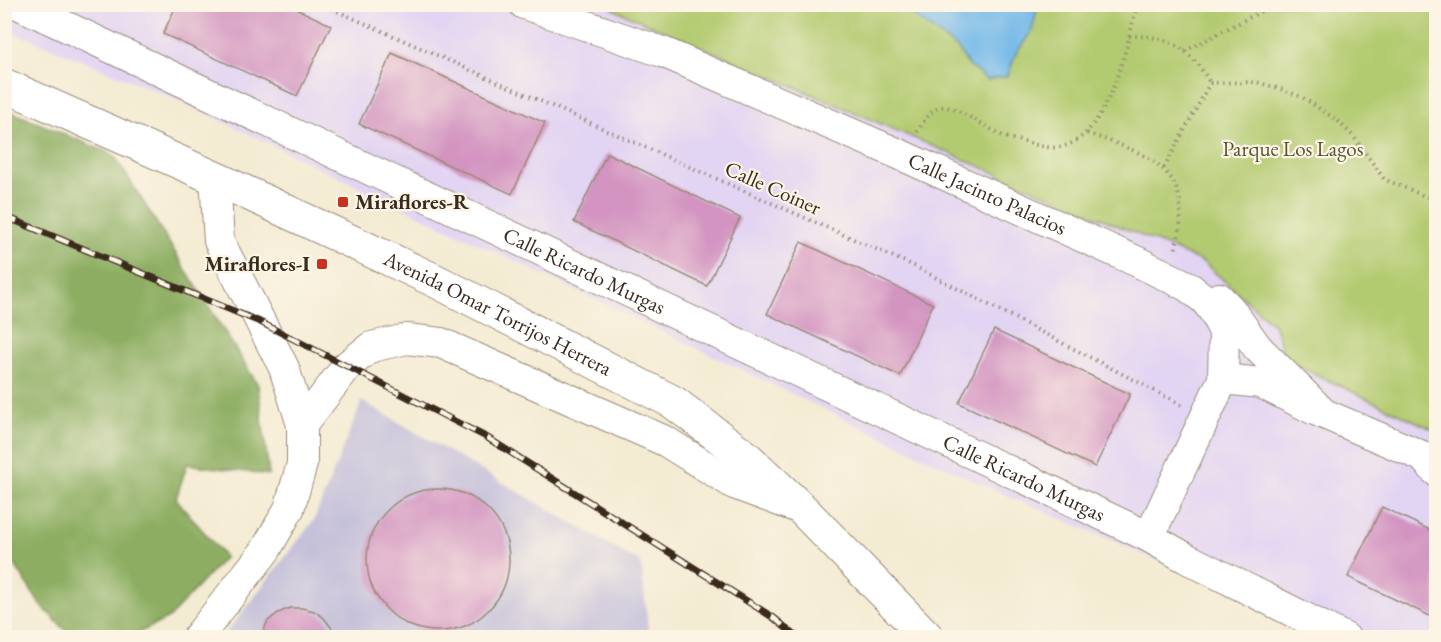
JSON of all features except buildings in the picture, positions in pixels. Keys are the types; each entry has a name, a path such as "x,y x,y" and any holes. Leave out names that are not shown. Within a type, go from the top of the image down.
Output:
{"main road":[{"name":"Avenida Omar Torrijos Herrera","path":"4,85 214,178 436,281 673,402 746,458 803,510 928,638"}],"street":[{"name":"Calle Ricardo Murgas","path":"18,4 1149,537 1186,558 1346,638"},
{"name":"Calle Jacinto Palacios","path":"524,4 665,53 901,155 1138,262 1187,286 1204,299 1213,310 1224,332 1223,379 1149,537"},
{"path":"197,638 265,551 289,509 302,464 302,425 284,368 219,241 214,178"},
{"path":"1138,262 1171,265 1202,284 1230,309 1257,347 1323,413"},
{"path":"302,425 348,365 371,347 407,339 441,343 665,441 734,484 803,510"},
{"path":"1223,379 1261,384 1422,456 1437,471"}],"path":[{"name":"Calle Coiner","path":"321,4 912,265 1204,416"},
{"path":"901,155 932,111 944,107 955,110 1007,138 1042,147 1060,147 1075,141 1087,133 1097,120 1112,90 1130,36 1137,4"},
{"path":"1185,51 1275,4"},
{"path":"1130,36 1158,38 1172,43 1200,65 1210,83"},
{"path":"1210,83 1256,82 1302,97 1338,121 1354,137 1384,179 1437,201"},
{"path":"1164,168 1210,83"},
{"path":"1087,133 1133,149 1164,168 1174,182 1181,215 1171,265"}],"shaded area":[{"path":"4,5 1436,5 1436,637 1326,637 1224,589 972,480 176,99 5,29"},
{"path":"362,401 641,563 649,637 222,638 314,520"}],"green space":[{"name":"Parque Los Lagos","path":"614,4 1436,5 1436,431 1285,360 1275,326 1203,262 613,9"},
{"path":"5,109 114,155 258,385 269,475 187,464 176,499 225,557 169,618 130,637 72,637 39,603 5,549"}],"water":[{"path":"1038,4 1032,31 1016,53 1008,76 987,80 969,66 958,49 899,5"}],"railway":[{"path":"4,216 260,322 486,437 774,618 798,638"}],"place":[{"name":"Miraflores-R","path":"343,202"},
{"name":"Miraflores-I","path":"322,264"}]}
